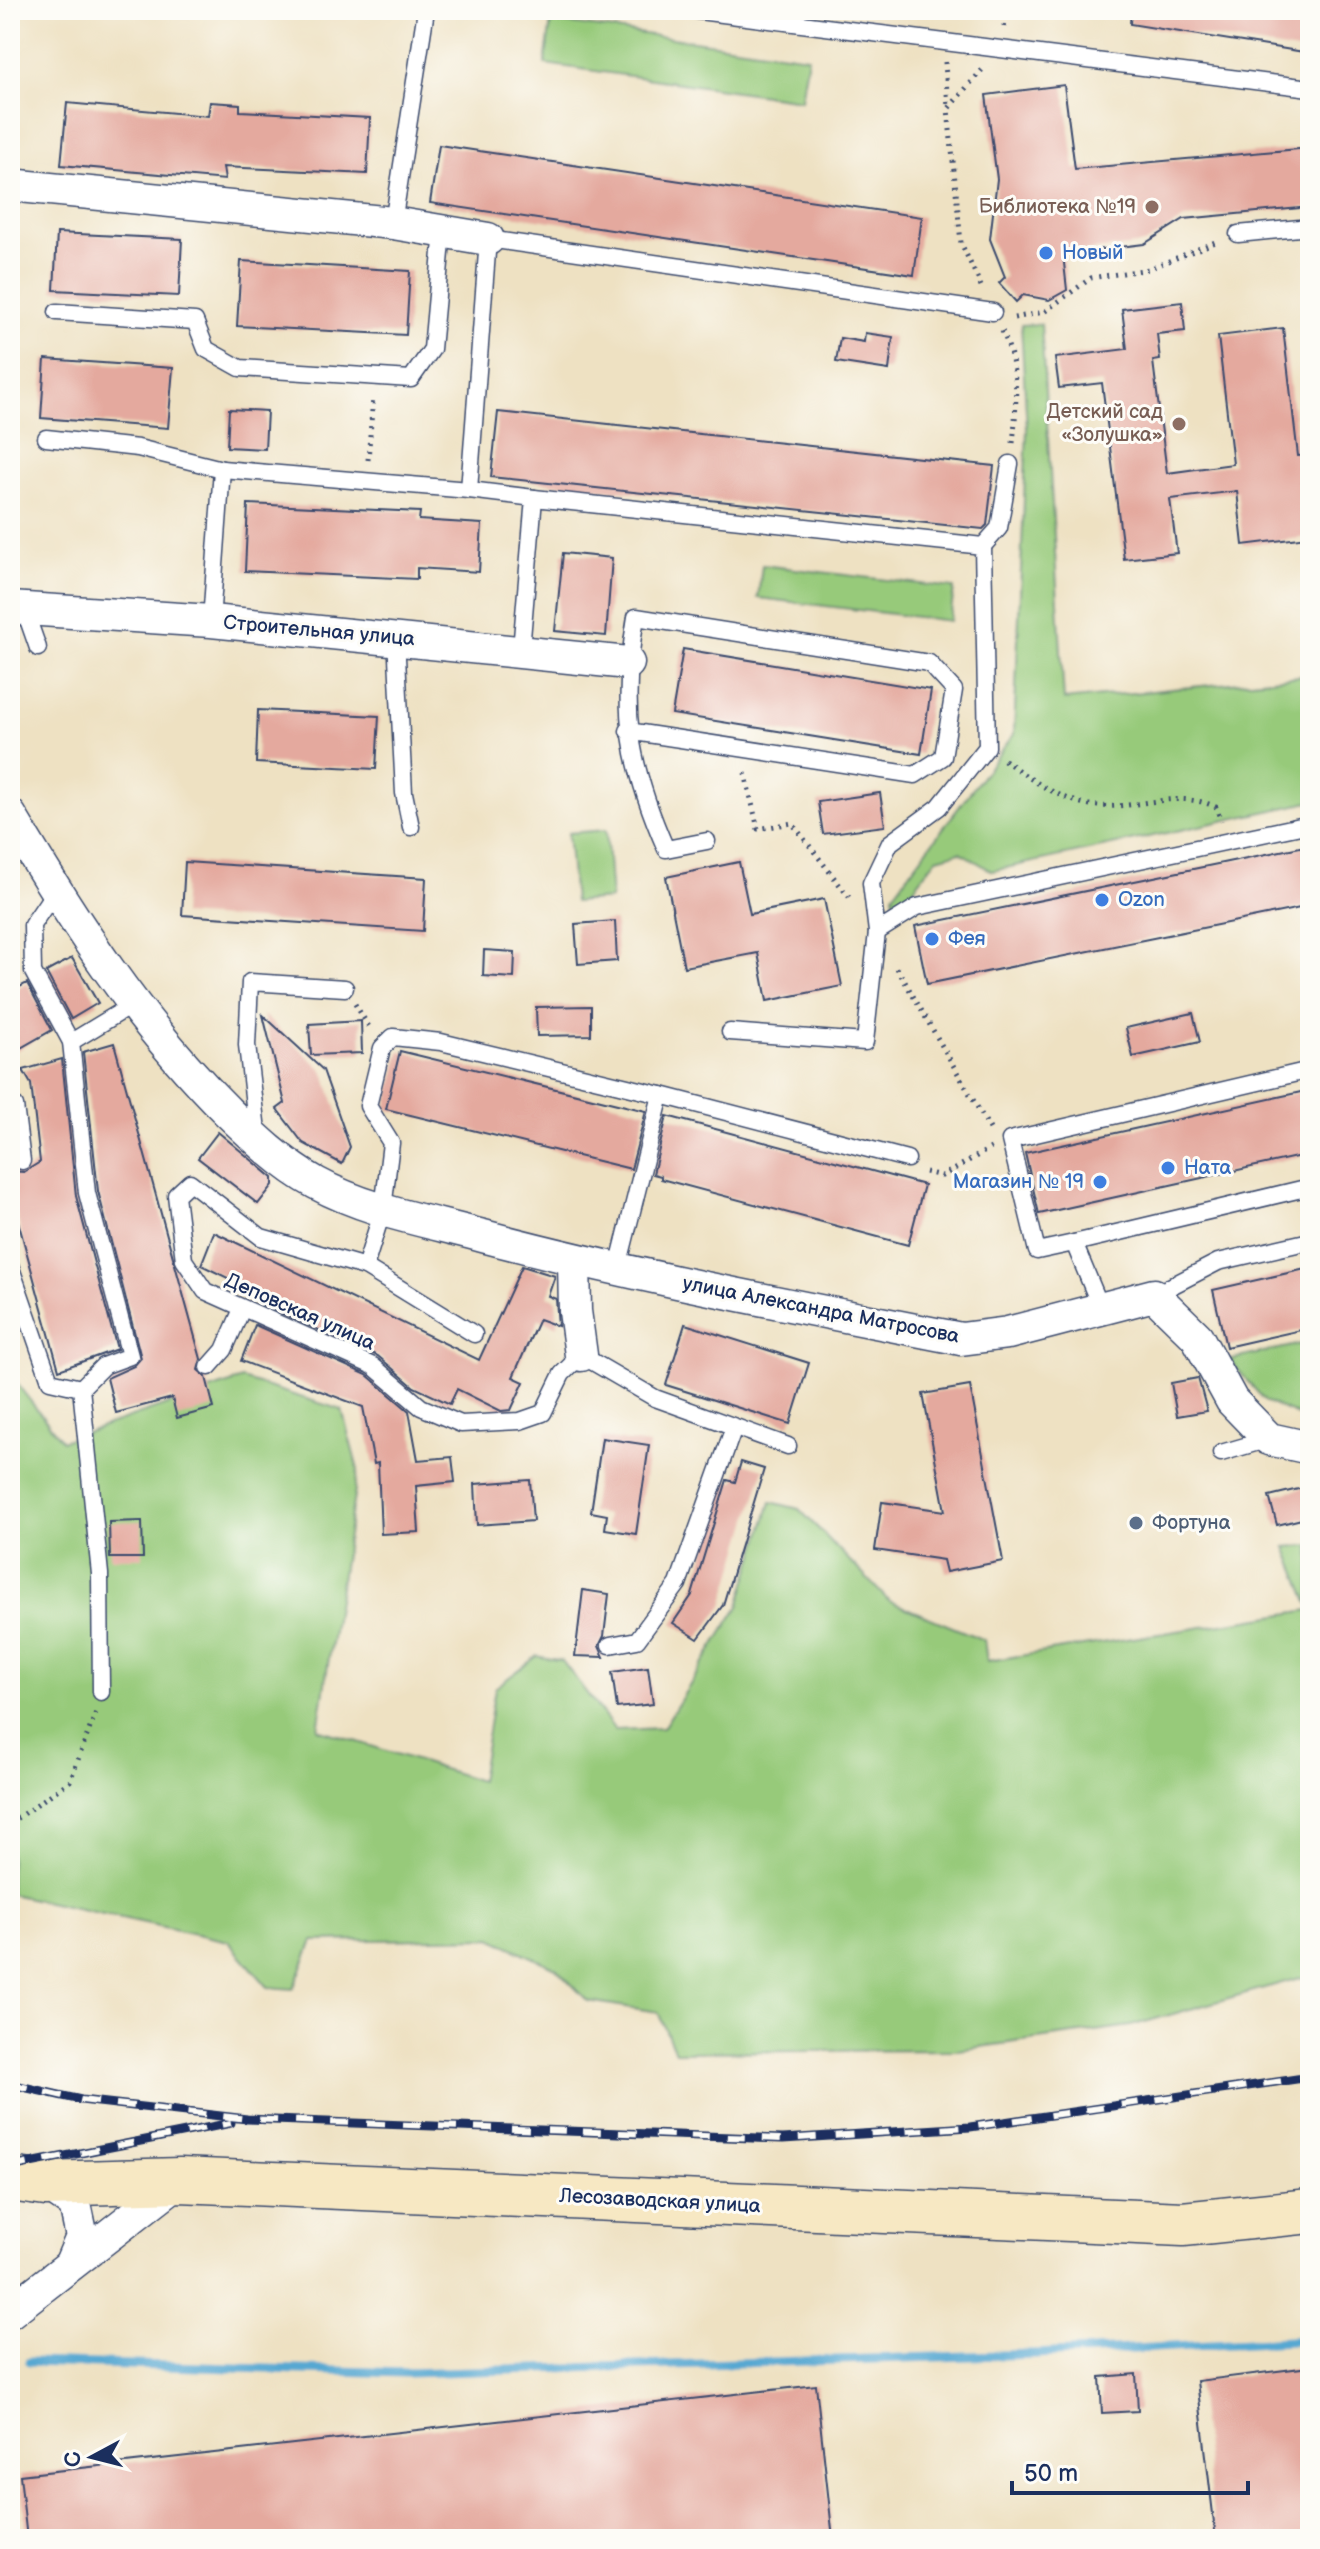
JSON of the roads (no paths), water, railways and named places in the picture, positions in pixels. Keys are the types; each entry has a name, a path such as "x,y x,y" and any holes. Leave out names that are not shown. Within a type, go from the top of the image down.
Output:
{"main road":[{"name":"Лесозаводская улица","path":"28,2182 180,2180 1183,2224 1310,2211"}],"street":[{"path":"10,185 393,223 488,239"},
{"name":"Строительная улица","path":"17,607 211,621 628,663"},
{"name":"улица Александра Матросова","path":"10,815 55,891 132,1005 197,1081 258,1141 316,1183 383,1209 617,1271 961,1339 1008,1333 1154,1295"},
{"path":"574,1260 575,1311 581,1355"},
{"path":"1154,1295 1197,1337 1232,1401 1269,1439 1310,1448"},
{"path":"10,2312 180,2180"},
{"path":"28,2182 75,2204 82,2237 71,2263"}],"lane":[{"path":"393,223 426,10"},
{"path":"691,10 1310,88"},
{"path":"1238,234 1310,227"},
{"path":"57,312 195,321 206,349 240,368 411,379 432,349 443,231"},
{"path":"469,490 488,239 993,312"},
{"path":"46,438 138,448 222,469 469,490 983,546"},
{"path":"730,1032 865,1042 877,932 871,883 890,843 939,807 987,747 983,546 999,528 1010,464"},
{"path":"211,621 222,469"},
{"path":"521,650 534,498"},
{"path":"17,607 38,648"},
{"path":"628,731 915,775 943,757 954,690 929,663 636,617 628,663 628,731 644,798 666,849 707,841"},
{"path":"396,638 404,793 411,827"},
{"path":"877,932 917,907 1310,824"},
{"path":"55,891 32,925 33,972 71,1042 87,1193 130,1356 103,1366 81,1388"},
{"path":"258,1141 257,1107 247,1045 250,982 345,988"},
{"path":"71,1042 132,1005"},
{"path":"474,1334 365,1267 383,1209 391,1143 368,1106 382,1048 393,1037 441,1042 661,1095 913,1164"},
{"path":"1310,1070 1010,1140 1037,1251 1310,1187"},
{"path":"617,1271 661,1095"},
{"path":"10,1100 15,1106 22,1161"},
{"name":"Деповская улица","path":"365,1267 261,1237 190,1182 176,1195 184,1260 205,1291 373,1366 421,1407 461,1424 520,1421 543,1413 562,1374 581,1355"},
{"path":"1154,1295 1218,1262 1310,1241"},
{"path":"1074,1243 1101,1308"},
{"path":"10,1265 50,1381 81,1388"},
{"path":"209,1367 224,1350 242,1309"},
{"path":"581,1355 655,1398 788,1446"},
{"path":"81,1388 100,1574 101,1692"},
{"path":"610,1645 637,1640 678,1584 734,1427"},
{"path":"1221,1453 1269,1439"}],"waterway":[{"path":"29,2362 406,2373 1035,2354 1310,2340"}],"railway":[{"path":"10,2084 81,2100 247,2119 783,2139 970,2127 1310,2077"},
{"path":"10,2167 231,2123"}],"place":[{"name":"Библиотека №19","path":"1152,207"},
{"name":"Новый","path":"1046,253"},
{"name":"Детский сад «Золушка»","path":"1179,424"},
{"name":"Ozon","path":"1102,900"},
{"name":"Фея","path":"932,939"},
{"name":"Ната","path":"1168,1168"},
{"name":"Магазин № 19","path":"1100,1182"},
{"name":"Фортуна","path":"1136,1523"}]}
